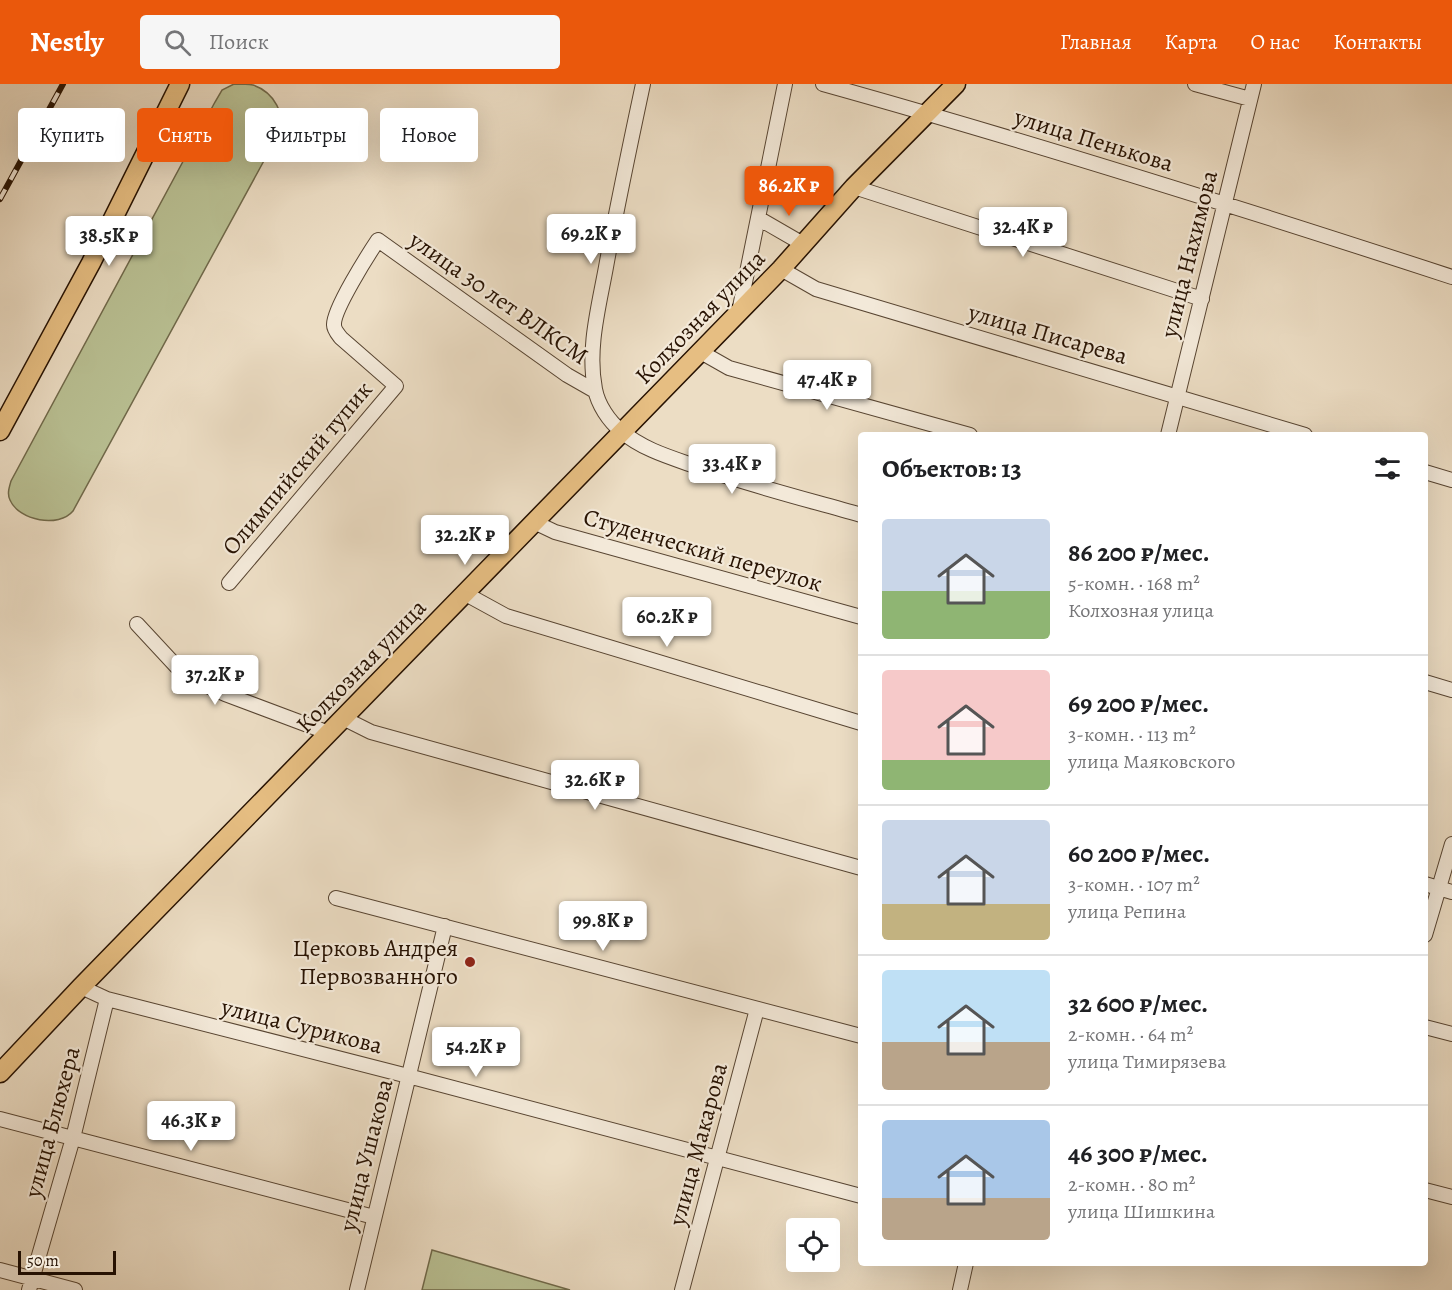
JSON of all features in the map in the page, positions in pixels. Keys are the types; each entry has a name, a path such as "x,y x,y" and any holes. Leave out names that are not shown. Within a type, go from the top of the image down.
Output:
{"main road":[{"path":"0,431 91,263 180,84"},
{"name":"Колхозная улица","path":"0,1073 621,431 781,269 854,187 956,84"}],"street":[{"path":"643,84 621,185 595,327 593,357 595,391 603,409 621,431 643,446 666,456 722,476 858,514"},
{"path":"739,312 785,84"},
{"name":"улица Пенькова","path":"823,84 1225,203 1452,277"},
{"path":"1195,84 1250,99"},
{"name":"улица Нахимова","path":"1169,432 1254,84"},
{"path":"854,187 1202,299"},
{"path":"758,218 803,244"},
{"name":"улица 30 лет ВЛКСМ","path":"378,240 567,375 595,391"},
{"name":"Олимпийский тупик","path":"229,584 396,386 341,338 334,328 334,319 378,240"},
{"name":"улица Писарева","path":"781,269 816,289 1295,432"},
{"path":"699,351 729,368 959,432"},
{"path":"1428,473 1452,480"},
{"name":"Студенческий переулок","path":"534,522 555,532 858,616"},
{"path":"464,593 506,616 858,722"},
{"path":"137,624 176,666 192,679 225,694 329,733"},
{"path":"1428,683 1452,690"},
{"path":"343,718 371,732 858,867"},
{"path":"1428,924 1452,844"},
{"path":"336,898 858,1035"},
{"name":"улица Ушакова","path":"357,1290 444,926"},
{"name":"улица Сурикова","path":"81,987 107,999 858,1195"},
{"name":"улица Блюхера","path":"31,1285 73,1138 107,999"},
{"name":"улица Макарова","path":"682,1290 758,1009"},
{"path":"1428,1027 1452,1034"},
{"path":"0,1119 374,1217"},
{"path":"1428,1191 1452,1197"},
{"path":"960,1290 965,1266"},
{"path":"0,1270 31,1285 75,1290"}],"green space":[{"path":"234,84 253,85 267,93 277,105 278,108 245,108 245,162 263,162 73,511 67,516 49,521 30,517 22,513 10,500 8,493 11,481 183,162 233,162 233,108 212,108 222,90"},
{"path":"432,1250 570,1290 422,1290"}],"railway":[{"path":"0,199 63,84"}],"place":[{"name":"Церковь Андрея Первозванного","path":"470,962"}]}
